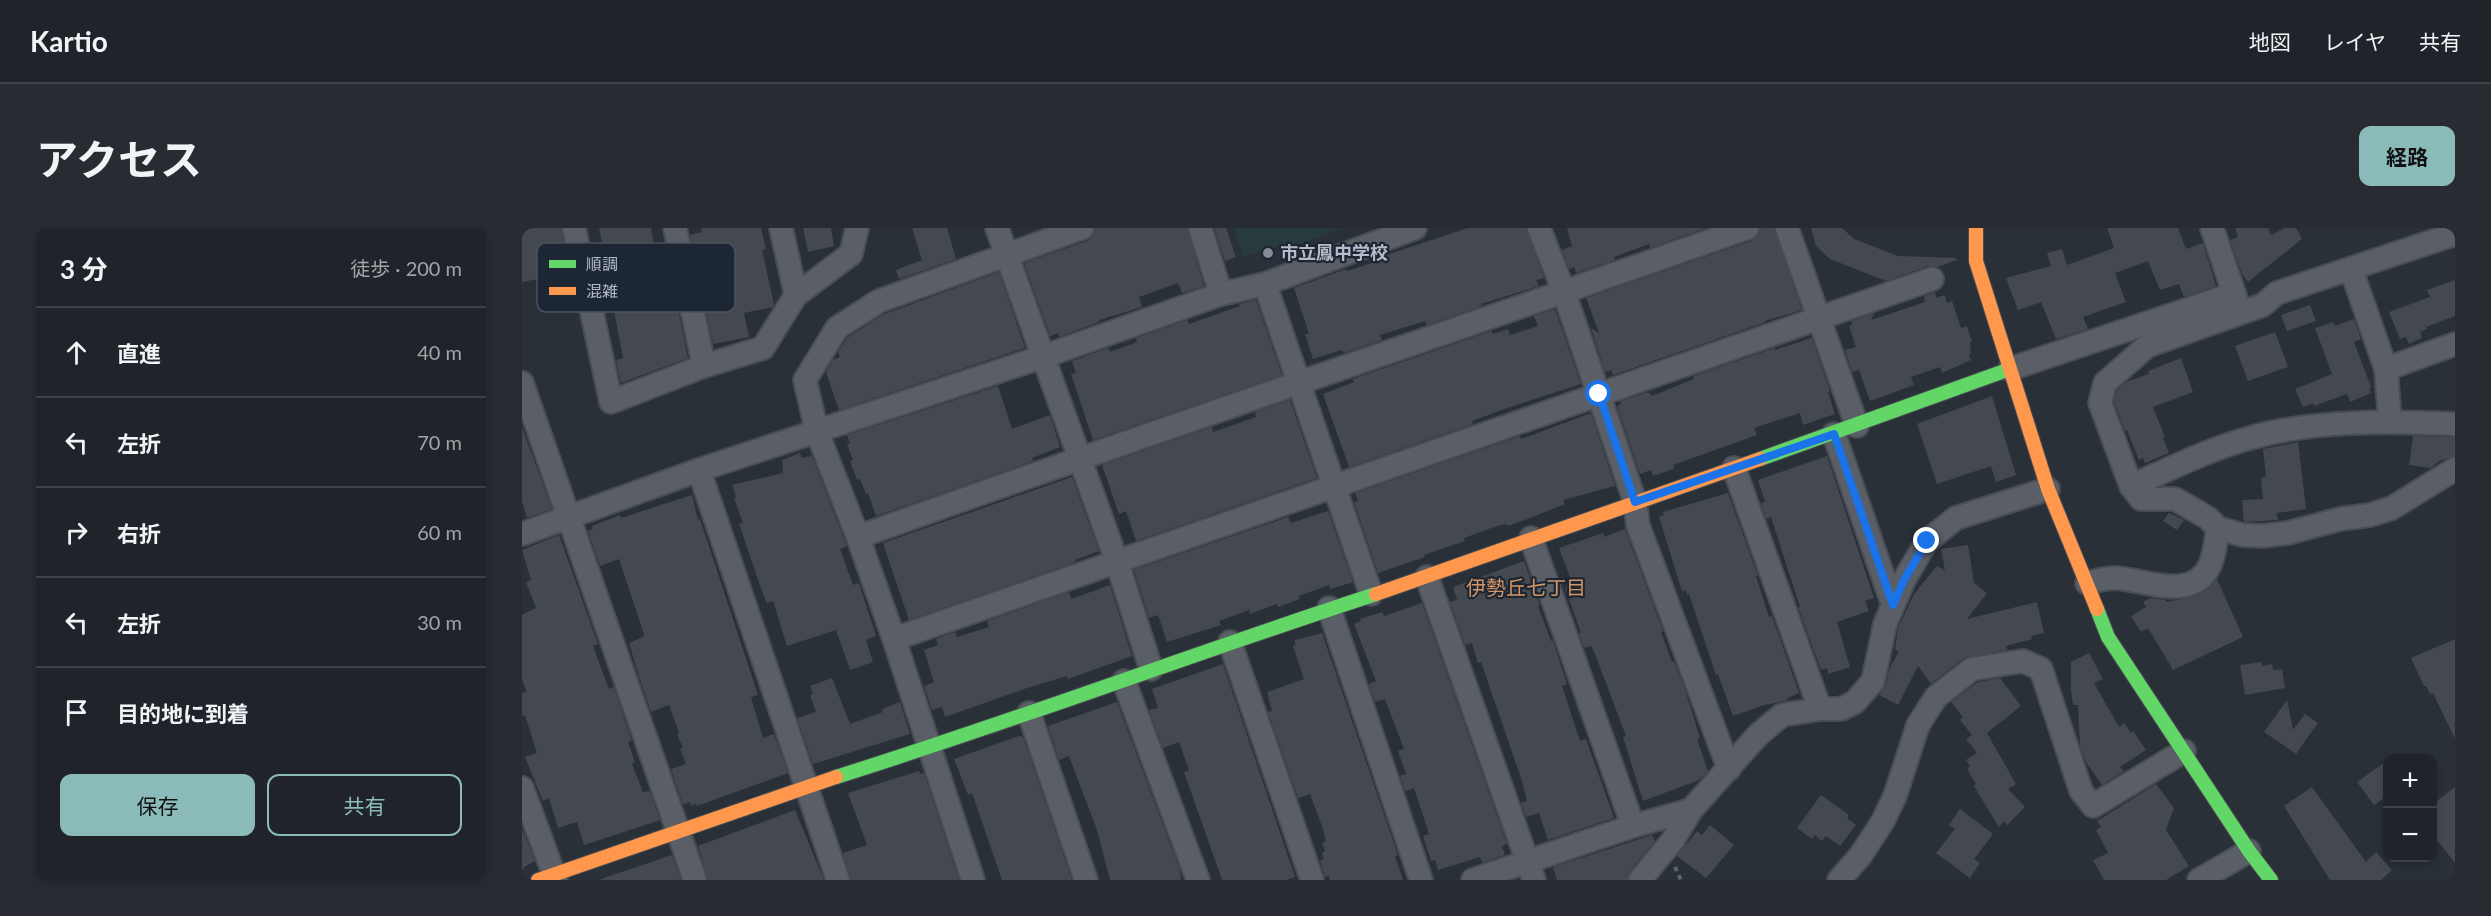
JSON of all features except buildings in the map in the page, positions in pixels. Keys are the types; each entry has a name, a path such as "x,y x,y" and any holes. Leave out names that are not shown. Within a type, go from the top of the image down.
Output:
{"street":[{"path":"574,228 577,243"},
{"path":"675,228 678,243"},
{"path":"781,228 796,295"},
{"path":"592,312 611,402 704,366 763,348 796,295 851,254 857,228"},
{"path":"997,228 1117,562 1151,669"},
{"path":"973,880 894,639 858,537 817,432 805,380 837,328 879,301 1082,228"},
{"path":"1200,228 1221,294"},
{"path":"522,534 699,470 1042,357 1221,294 1265,284 1415,228"},
{"path":"1539,228 1599,394 1635,502 1638,525 1730,769"},
{"path":"858,537 1078,458 1299,384 1747,228"},
{"path":"1787,228 1857,426"},
{"path":"1976,228 1976,261 2048,489 2108,637 2248,851 2271,880"},
{"path":"2212,228 2237,303"},
{"path":"522,788 549,878 807,786 929,748 1124,681 1151,669 1427,577 1531,538 1857,426 2010,369 2237,303 2263,305 2277,294 2455,234"},
{"path":"2351,269 2386,369 2390,422"},
{"path":"894,639 1932,279"},
{"path":"1265,284 1371,594"},
{"path":"2237,303 2147,346 2105,383 2100,403 2131,486 2141,499 2175,499 2208,518 2218,528 2242,535 2263,536 2288,533 2392,508 2455,470"},
{"path":"693,312 704,366"},
{"path":"2386,369 2455,344"},
{"path":"522,383 695,880"},
{"path":"2131,486 2225,445 2251,437 2321,427 2390,422 2455,424"},
{"path":"1834,434 1893,605"},
{"path":"1734,468 1820,709"},
{"path":"699,470 838,880"},
{"path":"1640,880 1673,840 1691,810 1758,735 1782,715 1820,709 1841,709 1855,702 1874,681 1885,624 1904,580 1927,541 1956,518 2048,489"},
{"path":"2087,584 2116,578 2163,586 2190,584 2202,576 2209,567 2218,528"},
{"path":"1531,538 1633,826"},
{"path":"1427,577 1530,871"},
{"path":"1329,608 1421,880"},
{"path":"1230,642 1312,880"},
{"path":"1839,880 1860,855 1883,820 1895,796 1918,725 1936,697 1972,669 2023,661 2041,669 2081,791 2093,806 2184,752"},
{"path":"1124,681 1198,880"},
{"path":"1029,713 1086,880"},
{"path":"1473,880 1530,871 1633,826 1691,810"},
{"path":"2199,880 2248,851"}],"green space":[{"path":"1233,228 1342,228 1287,250 1284,244 1243,257"}],"traffic: fast":[{"path":"1760,459 2010,369"},
{"path":"836,777 972,733 1376,594"},
{"path":"2097,609 2108,637 2249,851 2271,880"}],"traffic: slow":[{"path":"1976,228 1976,261 2048,489 2097,609"},
{"path":"1376,594 1760,459"},
{"path":"538,880 836,777"}],"place":[{"name":"市立鳳中学校","path":"1268,253"}],"district":[{"name":"伊勢丘七丁目","path":"1526,588"}],"route":[{"path":"1599,394 1635,502 1834,434 1893,605 1904,580 1927,541"}]}
